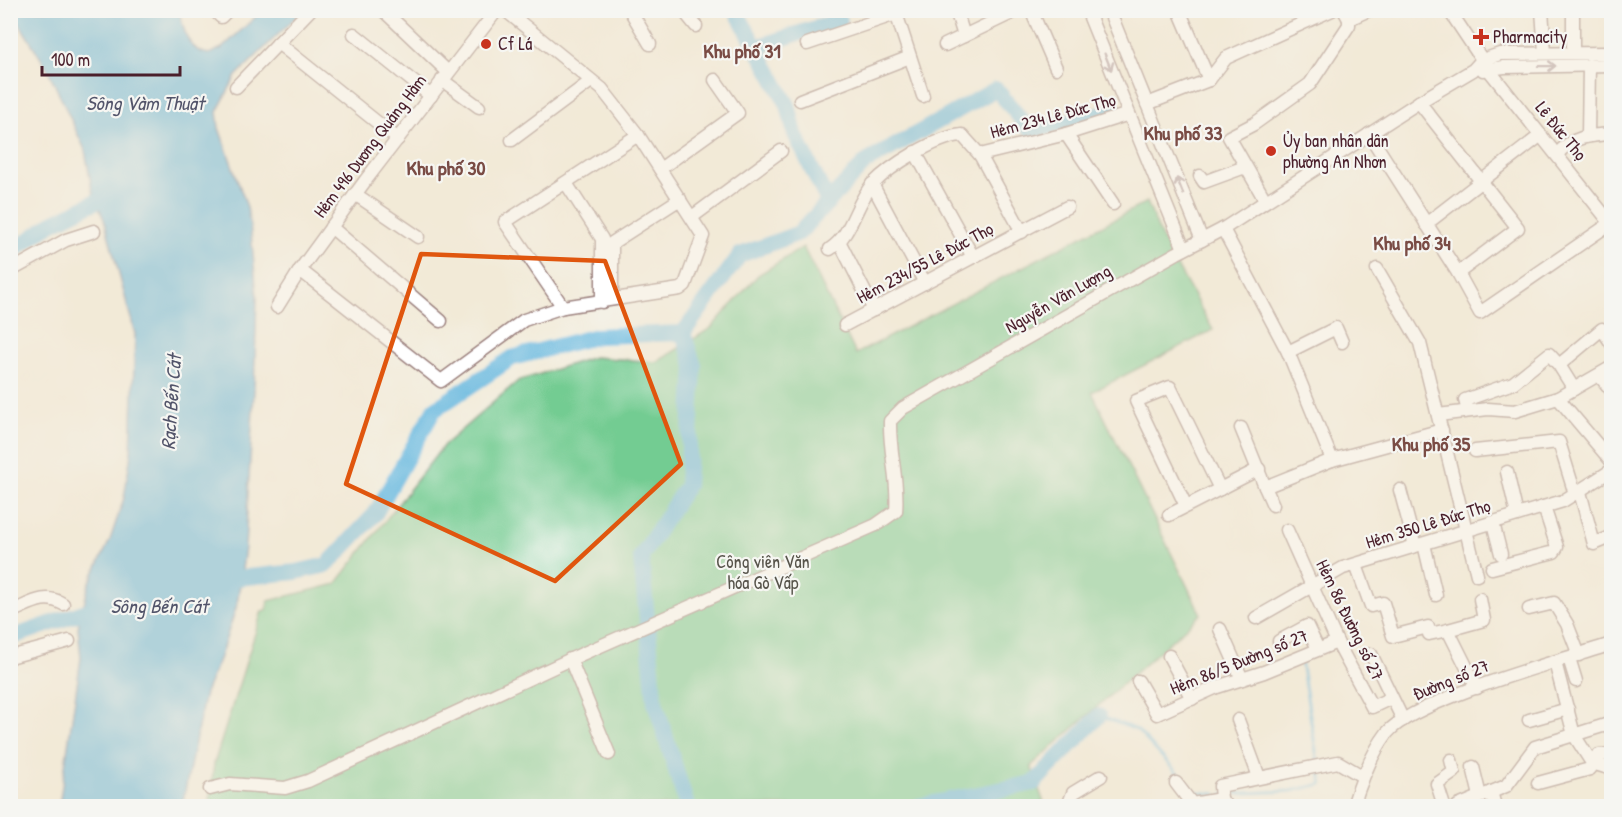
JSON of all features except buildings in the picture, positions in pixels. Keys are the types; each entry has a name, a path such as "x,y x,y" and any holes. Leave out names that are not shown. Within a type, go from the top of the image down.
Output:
{"street":[{"path":"236,87 310,10"},
{"name":"Hẻm 496 Dương Quảng Hàm","path":"277,307 300,270 355,194 497,10"},
{"path":"300,270 437,379 444,380 524,320 563,307 680,289 685,285 703,236 680,199 638,135 602,89 505,10"},
{"path":"630,10 650,44"},
{"path":"684,10 696,26"},
{"path":"956,10 964,36"},
{"path":"945,45 1018,10"},
{"path":"1031,10 1056,68"},
{"path":"1088,10 1184,249"},
{"path":"1179,10 1209,80"},
{"path":"1147,104 1209,80 1226,58 1332,10"},
{"path":"1265,200 1230,137 1254,124 1310,84 1349,25 1347,15 1369,10"},
{"name":"Lê Đức Thọ","path":"1449,10 1485,65 1611,224"},
{"path":"1542,10 1545,53"},
{"path":"1572,53 1573,10"},
{"path":"1110,11 1202,240"},
{"path":"385,12 445,76 479,107"},
{"path":"807,44 896,12 923,96"},
{"path":"354,34 431,96"},
{"path":"278,43 398,139"},
{"path":"1485,65 1500,54 1611,53"},
{"path":"800,100 910,57"},
{"path":"1485,65 1504,67 1611,65"},
{"name":"Nguyễn Văn Lượng","path":"576,656 876,525 896,512 898,492 890,443 890,421 903,408 1223,229 1419,102 1485,65"},
{"path":"1588,136 1589,65"},
{"path":"660,169 738,113 715,80"},
{"path":"512,140 591,81"},
{"path":"1419,102 1479,182 1518,228 1458,273"},
{"name":"Hẻm 234 Lê Đức Thọ","path":"874,310 835,246 872,184 915,152 962,135 980,155 1066,134 1129,114"},
{"path":"1066,134 1113,204"},
{"path":"1369,134 1458,273 1480,313 1611,224"},
{"path":"1557,155 1566,144 1588,136 1611,134"},
{"path":"563,307 505,222 638,135"},
{"path":"1426,224 1541,135"},
{"path":"692,218 781,151"},
{"path":"915,152 973,257"},
{"name":"Hẻm 234/55 Lê Đức Thọ","path":"980,155 1022,232"},
{"path":"1200,176 1204,182 1245,167"},
{"path":"566,183 607,241 607,301"},
{"path":"872,184 925,283"},
{"path":"355,194 418,237"},
{"path":"607,241 680,199"},
{"name":"Hẻm 234/55 Lê Đức Thọ","path":"845,325 1067,207"},
{"path":"331,227 441,321"},
{"path":"1223,229 1288,352 1332,460"},
{"path":"10,271 66,240 94,231"},
{"path":"1377,269 1420,343 1477,575"},
{"path":"1288,352 1336,328 1342,342"},
{"path":"1559,365 1602,329 1611,344"},
{"path":"1468,411 1465,400 1513,383 1549,354 1574,389"},
{"path":"1438,415 1468,411 1515,411 1558,398 1611,368"},
{"path":"1611,376 1604,380 1611,391"},
{"path":"1186,506 1136,401 1170,387 1220,489"},
{"path":"1558,398 1611,462"},
{"path":"1241,428 1273,505"},
{"path":"1265,487 1332,460 1442,430"},
{"path":"1475,451 1559,442 1594,543 1611,537"},
{"path":"1168,515 1259,469"},
{"name":"Hẻm 350 Lê Đức Thọ","path":"1256,618 1312,585 1356,565 1545,507 1577,493 1611,470"},
{"path":"1507,472 1517,515"},
{"path":"1400,490 1436,595"},
{"path":"1492,567 1554,552 1557,547 1554,530 1545,507"},
{"path":"1493,523 1501,554"},
{"name":"Hẻm 86 Đường số 27","path":"1287,530 1337,642 1372,707 1391,698"},
{"path":"1356,565 1371,606 1383,603 1393,636 1428,627 1429,634 1484,620 1480,599"},
{"path":"10,612 45,598 53,598 63,604"},
{"path":"1528,609 1554,603 1567,624 1574,656 1576,681"},
{"path":"1279,641 1308,626 1318,650"},
{"path":"1220,629 1242,679"},
{"path":"1448,630 1477,688"},
{"path":"10,657 69,641"},
{"name":"Hẻm 86/5 Đường số 27","path":"1138,681 1157,714 1337,642"},
{"name":"Đường số 27","path":"1353,807 1362,776 1388,731 1402,720 1477,688 1611,644"},
{"path":"1371,654 1402,720"},
{"path":"210,789 230,784 285,788 308,781 576,656 609,754"},
{"path":"1169,656 1192,699"},
{"path":"1555,662 1575,735 1592,763 1611,769"},
{"path":"1529,720 1568,709"},
{"path":"1238,720 1259,777"},
{"path":"1458,807 1506,786 1535,747 1611,723"},
{"path":"1539,783 1590,769 1599,755 1611,754"},
{"path":"1444,807 1437,784 1454,772 1451,760"},
{"path":"1176,783 1192,804 1222,797 1259,777 1338,762 1362,776"},
{"path":"1473,767 1495,807"},
{"path":"1068,807 1073,793 1101,776"}],"highlighted area":[{"path":"421,254 605,261 681,464 555,581 346,484"}],"green space":[{"name":"Công viên Văn hóa Gò Vấp","path":"1147,202 1164,243 1213,330 1092,392 1201,614 1031,766 1045,806 209,806 214,764 262,611 267,610 268,601 336,584 444,445 518,381 594,357 657,362 711,328 758,275 803,247 856,354"}],"water":[{"name":"Sông Bến Cát","path":"11,10 179,11 191,44 196,49 209,54 222,48 262,11 302,11 236,76 217,112 219,128 247,207 251,232 257,297 254,392 245,548 237,605 205,693 182,806 59,806 81,658 78,627 89,584 110,540 124,498 131,453 135,334 105,222 92,190 85,150 48,70"}],"waterway":[{"path":"736,11 788,105 795,134 828,202"},
{"path":"756,47 840,20"},
{"path":"683,333 740,255 799,233 866,162 996,89 1031,131 1113,111"},
{"path":"10,253 51,224 115,192"},
{"path":"218,580 296,572 327,565 375,514 434,410 512,358 597,336 683,333 694,366 687,485 641,557 655,702 687,806"},
{"path":"10,638 103,605"},
{"path":"1301,661 1318,764"},
{"path":"1099,716 1137,730 1195,792 1216,794"},
{"path":"919,806 1034,783 1099,716"},
{"path":"1223,794 1291,791 1322,784 1320,770"}],"place":[{"name":"Pharmacity","path":"1481,37"},
{"name":"Cf Lá","path":"486,44"},
{"name":"Ủy ban nhân dân phường An Nhơn","path":"1271,151"}],"district":[{"name":"Khu phố 31","path":"742,51"},
{"name":"Khu phố 33","path":"1183,133"},
{"name":"Khu phố 30","path":"446,168"},
{"name":"Khu phố 34","path":"1412,243"},
{"name":"Khu phố 35","path":"1431,444"}],"water label":[{"name":"Sông Vàm Thuật","path":"145,103"},
{"name":"Rạch Bến Cát","path":"171,402"}]}
